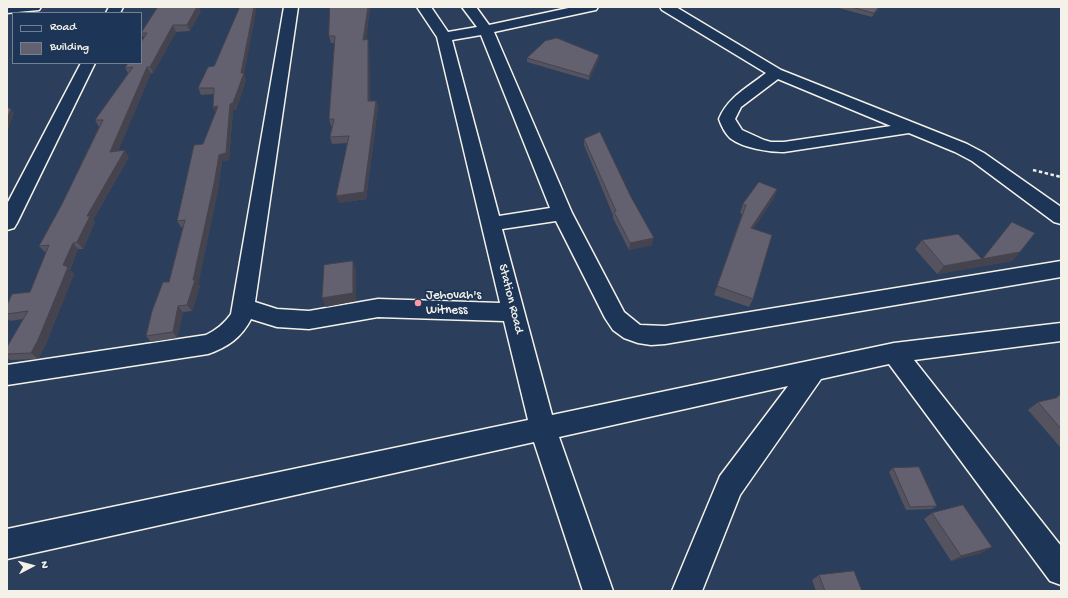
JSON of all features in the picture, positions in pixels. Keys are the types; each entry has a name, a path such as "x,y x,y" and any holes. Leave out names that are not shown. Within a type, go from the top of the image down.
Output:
{"street":[{"path":"7,9 34,7"},
{"path":"7,375 208,344 226,335 237,325 242,315 291,7"},
{"name":"Station Road","path":"424,7 444,37 544,429 598,591"},
{"path":"469,7 486,30 562,212 616,318 626,328 639,335 652,336 1061,269"},
{"path":"444,37 486,30 591,7"},
{"path":"667,7 776,73 961,148 978,157 1061,216"},
{"path":"7,224 87,64"},
{"path":"776,73 735,104 730,111 728,118 730,126 736,134 760,145 784,148 912,128"},
{"path":"491,224 562,212"},
{"path":"243,307 277,318 309,320 378,308 513,312"},
{"path":"7,544 894,353 1061,332"},
{"path":"894,353 1061,570"},
{"path":"687,591 730,486 814,370"}],"building":[{"path":"197,7 187,25 173,25 150,67 147,67 110,152 125,150 87,216 90,216 77,242 73,243 63,265 68,267 38,340 31,353 7,354 7,347 28,311 7,314 7,305 12,294 30,292 49,245 39,246 61,206 103,120 95,120 133,67 125,68 127,64 142,64 142,40 147,33 142,33 142,31 157,8"},
{"path":"240,7 254,7 241,73 244,73 233,103 230,104 226,153 219,155 193,280 195,280 187,305 178,306 173,332 146,336 152,311 163,282 169,282 185,220 177,221 194,145 203,144 218,106 213,107 214,88 198,88 208,67 214,66"},
{"path":"330,7 368,7 363,40 368,39 368,101 376,101 364,192 336,196 349,136 330,137 334,119 329,119 335,36 329,36"},
{"path":"852,7 879,7 874,13"},
{"path":"557,38 599,55 589,76 527,58 545,41"},
{"path":"7,107 11,109 7,119"},
{"path":"600,132 631,197 654,238 630,243 614,212 616,211 584,139"},
{"path":"759,182 777,189 751,228 772,235 753,299 717,286 746,205 743,204"},
{"path":"1012,222 1035,233 1020,252 982,259"},
{"path":"958,234 982,259 944,266 922,240"},
{"path":"353,261 353,293 322,298 324,265"},
{"path":"1061,394 1061,429 1038,402 1056,398"},
{"path":"919,467 937,506 910,507 893,468"},
{"path":"963,505 992,547 961,556 932,513"},
{"path":"854,571 862,591 825,591 819,575"}],"place":[{"name":"Jehovah's Witness","path":"418,303"}]}
